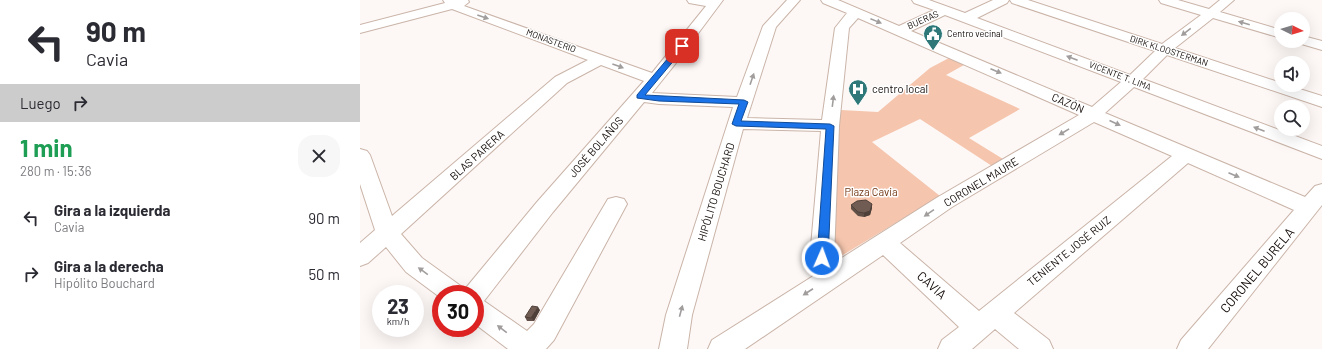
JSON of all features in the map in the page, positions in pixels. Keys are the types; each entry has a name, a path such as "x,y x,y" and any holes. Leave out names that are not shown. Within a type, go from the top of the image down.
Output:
{"street":[{"path":"360,29 451,2 471,0"},
{"path":"693,0 715,2"},
{"name":"HIPÓLITO BOUCHARD","path":"673,349 679,315 736,124 770,26 794,0"},
{"name":"CAZÓN","path":"827,0 1187,154 1315,199"},
{"name":"VICENTE T. LIMA","path":"918,0 1322,153"},
{"path":"966,18 1003,0"},
{"path":"1165,0 1274,32"},
{"name":"CORONEL MAURE","path":"722,349 885,243 945,202 1094,114 1132,81 1165,49 1228,0"},
{"name":"DIRK KLOOSTERMAN","path":"1028,1 1322,102"},
{"name":"MONASTERIO","path":"451,2 459,8 546,38 654,79"},
{"name":"JOSÉ BOLAÑOS","path":"482,285 550,201 682,46 715,2"},
{"name":"BUERAS","path":"900,30 945,10"},
{"path":"836,274 826,266 822,258 830,126 842,28 849,18 856,13"},
{"path":"1310,42 1322,46"},
{"name":"BLAS PARERA","path":"360,257 388,234 561,80 600,59"},
{"path":"640,96 659,99 744,102"},
{"path":"736,124 830,126"},
{"name":"TENIENTE JOSÉ RUIZ","path":"952,349 1187,154"},
{"path":"360,155 388,234 414,265 442,285"},
{"name":"CORONEL BURELA","path":"1191,349 1315,199"},
{"path":"484,316 528,349 547,327 616,204"},
{"name":"CAVIA","path":"885,243 987,320 1040,349"}],"green space":[{"name":"Plaza Cavia","path":"949,58 964,65 946,75 1020,109 969,138 1003,159 992,166 920,119 872,142 940,196 838,258 833,259 825,251 841,110 878,112 930,68"}],"building":[{"path":"866,200 872,204 870,211 864,213 858,212 851,205 857,201"},
{"path":"532,306 538,307 531,318 525,317"}],"place":[{"name":"Centro vecinal","path":"933,51"},
{"name":"centro local","path":"858,106"}],"route":[{"path":"682,46 640,96 659,99 744,102 736,124 830,126 822,258"}]}
